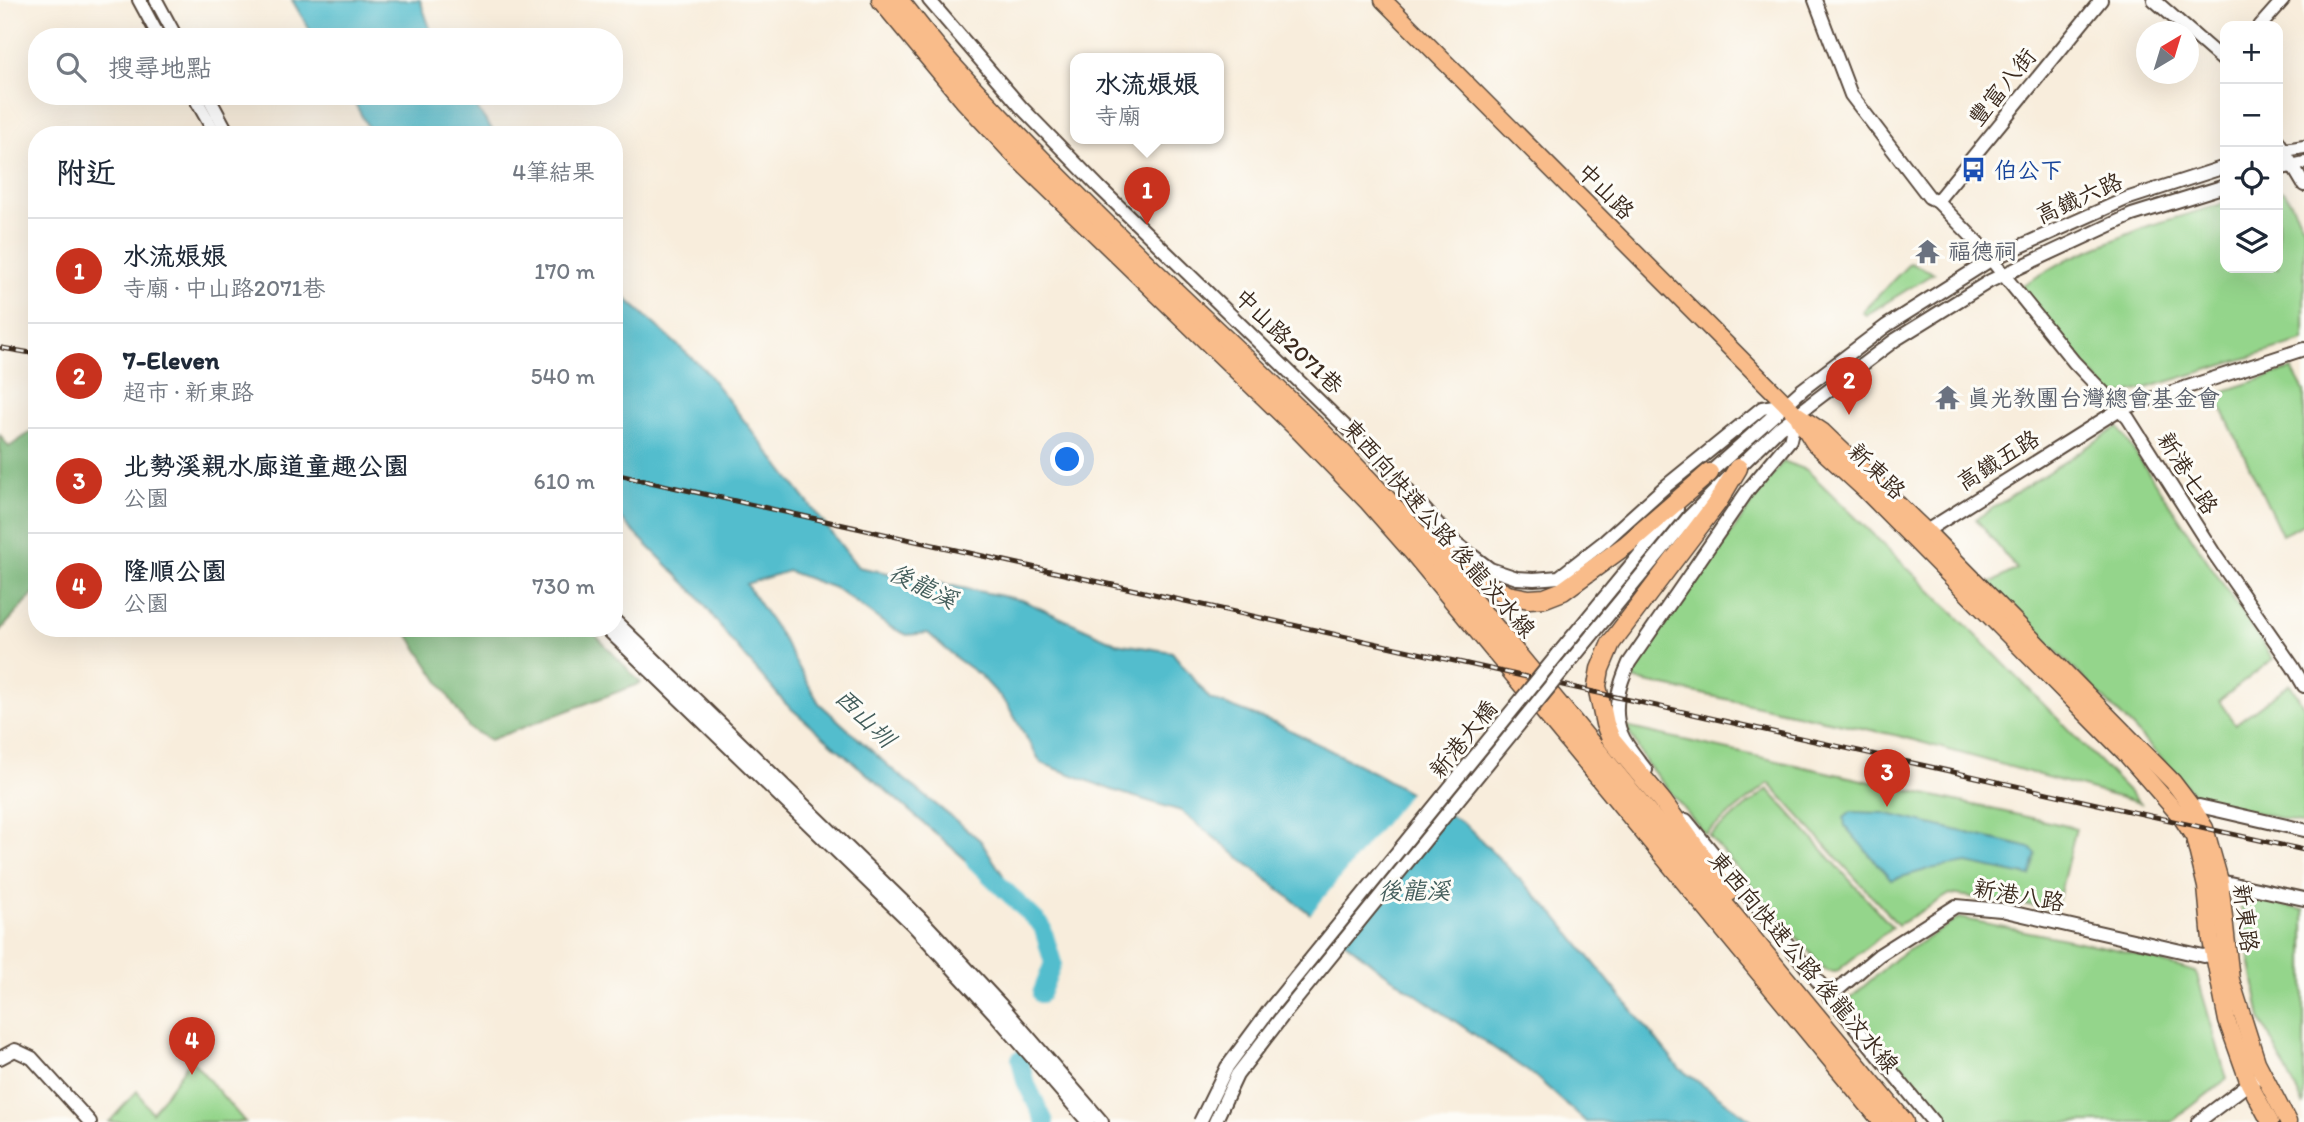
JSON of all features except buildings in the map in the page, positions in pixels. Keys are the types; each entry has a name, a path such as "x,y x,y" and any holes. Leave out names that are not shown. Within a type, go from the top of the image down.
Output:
{"highway":[{"name":"東西向快速公路 後龍汶水線","path":"881,0 964,100 1020,160 1299,430 1369,502 1824,1036 1904,1122"},
{"name":"東西向快速公路 後龍汶水線","path":"900,0 952,65 1045,162 1155,272 1295,404 1418,533 1807,1004 1824,1036 1883,1122"},
{"path":"1738,468 1717,503 1611,643 1600,669 1597,686 1611,739 1663,802 1807,1004"},
{"path":"1418,533 1490,586 1508,595 1529,599 1545,598 1563,591 1626,545 1709,473"}],"main road":[{"name":"中山路","path":"1383,0 1791,409"},
{"name":"新東路","path":"1791,409 1823,432 1920,535 2173,782 2185,809 2205,828 2221,953 2270,1122"},
{"name":"新東路","path":"2256,1078 2288,1122"}],"street":[{"path":"139,0 154,28"},
{"path":"156,0 171,28"},
{"name":"中山路2071巷","path":"929,0 1021,107 1099,187 1382,462 1453,541 1490,569 1517,578 1559,577 1606,543 1666,486 1762,408 1791,409"},
{"name":"新港七路","path":"1815,0 1851,95 1929,197 1937,201 1992,259 2074,362 2129,418 2215,555 2304,686"},
{"name":"豐富八街","path":"1937,201 2101,0"},
{"path":"2154,0 2220,58"},
{"path":"2264,21 2283,0"},
{"path":"199,105 211,126"},
{"path":"213,105 224,126"},
{"path":"2283,147 2304,147"},
{"path":"2283,150 2299,164 2304,185"},
{"name":"高鐵六路","path":"1791,409 1802,389 1886,326 1992,259 2126,199 2220,169"},
{"name":"高鐵六路","path":"1791,409 1990,281 2132,215 2220,188"},
{"name":"高鐵五路","path":"1920,535 2120,409 2304,349"},
{"path":"1791,409 1790,440 1748,490 1629,663 1619,686 1617,714 1621,735 1654,782 1933,1122"},
{"name":"新港大橋","path":"1215,1122 1237,1075 1274,1027 1688,518 1791,409"},
{"name":"新港大橋","path":"1200,1122 1227,1067 1270,1009 1558,654 1709,473 1791,409"},
{"path":"1648,598 1662,615"},
{"path":"623,629 919,917 1001,1005 1102,1122"},
{"path":"615,637 913,925 994,1013 1088,1122"},
{"path":"2185,809 2199,806 2304,830"},
{"path":"2213,884 2304,899"},
{"name":"新港八路","path":"1829,997 1879,955 1956,906 2001,910 2203,956 2221,953"},
{"path":"0,1058 15,1050 33,1058 90,1122"},
{"path":"2198,1122 2256,1078"}],"green space":[{"path":"2285,192 2304,227 2304,341 2112,396 2036,309 2021,286 2068,259 2148,226 2220,204 2220,273 2283,273"},
{"path":"1910,263 1934,273 1866,315 1862,312"},
{"path":"2292,369 2304,391 2304,524 2282,535 2215,394"},
{"path":"2118,427 2273,659 2219,701 2235,724 2290,684 2304,707 2304,824 2198,799 2134,729 1989,584 2017,569 1976,519"},
{"path":"28,434 28,600 0,631 0,435 9,447"},
{"path":"1783,461 1807,470 1979,638 2140,803 1899,736 1632,679 1662,629"},
{"path":"410,637 598,637 641,683 490,740 469,728"},
{"path":"1626,727 2076,828 2056,909 1950,894 1898,925 1769,783 1705,834 1647,764"},
{"path":"1768,789 1892,927 1836,972 1826,971 1709,836"},
{"path":"2239,897 2304,910 2304,1106 2261,1019"},
{"path":"1959,918 2120,950 2196,972 2227,1079 2171,1122 1949,1122 1847,1001 1896,958"},
{"path":"191,1059 245,1122 109,1122 137,1091 152,1113"}],"water":[{"path":"292,0 420,0 430,28 309,28"},
{"path":"356,105 474,105 490,126 367,126"},
{"name":"後龍溪","path":"623,296 704,369 858,567 1022,600 1116,643 1172,652 1210,699 1282,726 1375,773 1465,824 1555,915 1679,1068 1754,1122 1586,1122 1536,1077 1378,968 1181,811 1112,790 1041,763 1007,704 981,676 928,633 907,635 888,626 837,589 788,571 746,584 781,636 819,703 894,771 980,840 1003,875 987,878 786,704 729,638 697,595 623,521"},
{"path":"1851,812 1884,813 2030,848 2036,854 2030,876 1967,863 1929,869 1891,880 1845,826 1844,818"}],"pier":[{"path":"1412,790 1443,808 1335,939 1308,917"}],"waterway":[{"name":"西山圳","path":"975,861 1042,926 1053,963 1041,994"},
{"name":"西山圳","path":"1020,1059 1025,1081 1045,1122"}],"tunnel":[{"path":"1610,549 1648,598"}],"railway":[{"path":"2,348 28,352"},
{"path":"623,476 2304,850"}],"place":[{"name":"伯公下","path":"1974,170"},
{"name":"水流娘娘","path":"1147,225"},
{"name":"福德祠","path":"1928,251"},
{"name":"真光教團台灣總會基金會","path":"1947,398"},
{"name":"7-Eleven","path":"1849,415"},
{"name":"北勢溪親水廊道童趣公園","path":"1887,807"},
{"name":"隆順公園","path":"192,1075"}]}
